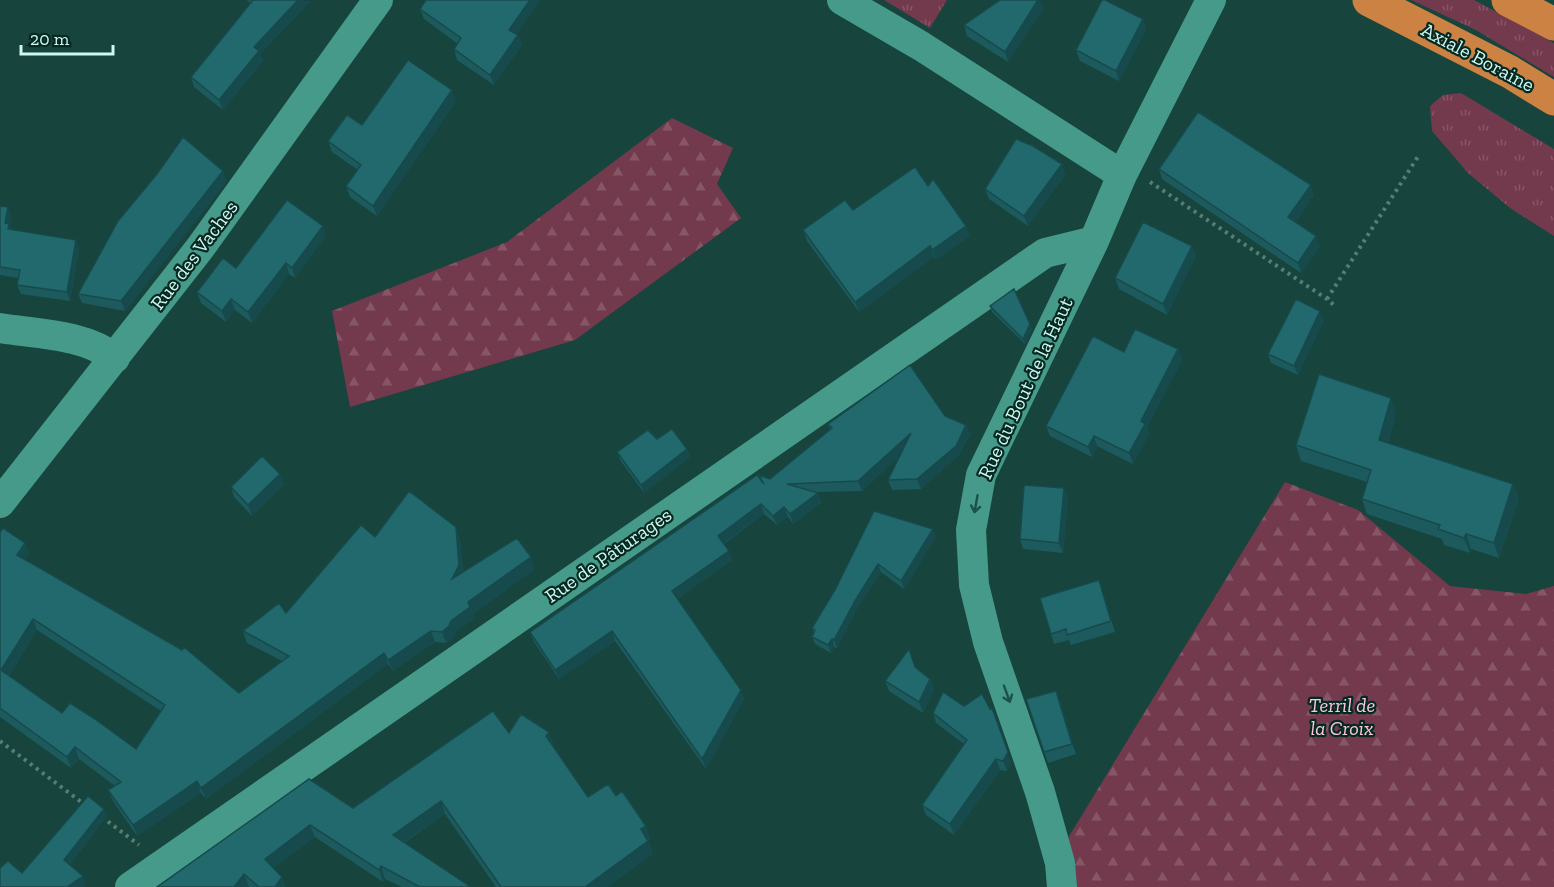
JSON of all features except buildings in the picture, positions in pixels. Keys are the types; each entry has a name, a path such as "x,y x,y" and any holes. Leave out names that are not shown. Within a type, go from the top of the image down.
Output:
{"highway":[{"name":"Axiale Boraine","path":"1369,0 1510,72 1554,99"},
{"path":"1508,0 1554,24"}],"street":[{"name":"Rue des Vaches","path":"0,503 232,205 378,0"},
{"path":"842,0 1124,171"},
{"name":"Rue du Bout de la Haut","path":"1062,887 1060,863 1040,792 988,642 974,585 971,530 981,475 1094,241 1124,171 1211,0"},
{"name":"Rue de Pâturages","path":"130,887 1045,253 1094,241"},
{"path":"0,328 87,342 102,348 115,358"}],"path":[{"path":"1327,299 1419,154"},
{"path":"1124,171 1327,299 1336,307"},
{"path":"0,741 91,809"},
{"path":"100,816 164,864"}],"green space":[{"path":"884,0 947,0 930,28"},
{"path":"1411,0 1474,0 1554,43 1554,77 1476,30"},
{"path":"1461,93 1554,149 1554,236 1510,208 1468,173 1432,131 1430,106 1443,95"},
{"path":"672,118 733,148 717,184 741,218 575,340 350,407 332,311 507,242"},
{"name":"Terril de la Croix","path":"1285,482 1358,510 1450,586 1526,594 1554,586 1554,887 1055,887 1054,861"}]}
